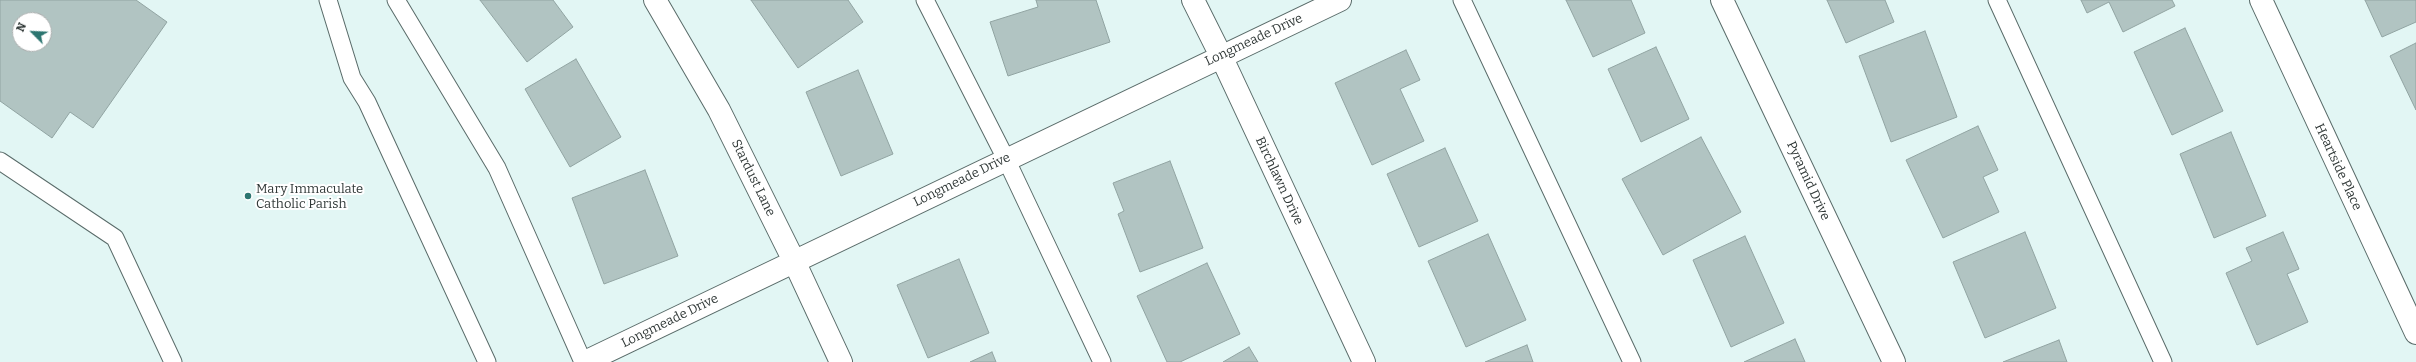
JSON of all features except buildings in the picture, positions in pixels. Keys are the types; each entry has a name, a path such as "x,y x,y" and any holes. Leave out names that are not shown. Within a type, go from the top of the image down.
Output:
{"street":[{"name":"Stardust Lane","path":"655,0 719,110 794,261 841,362"},
{"name":"Birchlawn Drive","path":"1193,0 1221,56 1364,362"},
{"name":"Longmeade Drive","path":"584,362 1340,0"},
{"name":"Pyramid Drive","path":"1722,0 1894,362"},
{"name":"Heartside Place","path":"2261,0 2416,334"}],"lane":[{"path":"328,0 352,78 367,102 487,362"},
{"path":"396,0 497,168 584,362"},
{"path":"925,0 1006,159 1102,362"},
{"path":"1462,0 1632,362"},
{"path":"1997,0 2163,362"},
{"path":"0,160 115,238 172,362"}],"place":[{"name":"Mary Immaculate Catholic Parish","path":"248,196"}]}
